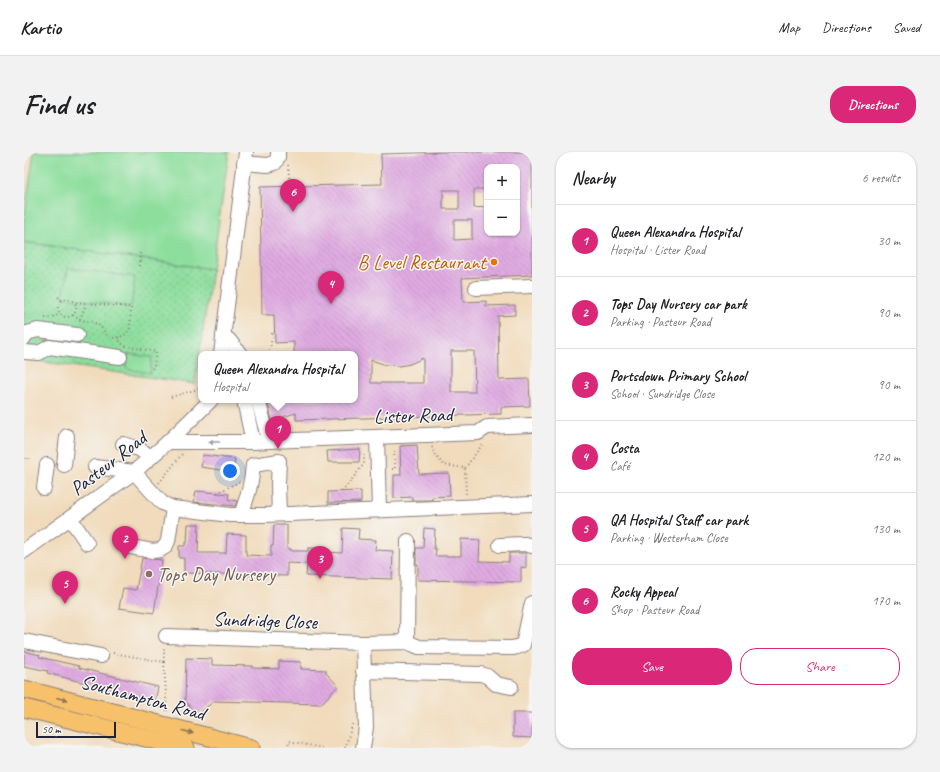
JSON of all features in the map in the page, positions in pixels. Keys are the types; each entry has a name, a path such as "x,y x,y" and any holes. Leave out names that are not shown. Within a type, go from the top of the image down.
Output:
{"main road":[{"name":"Southampton Road","path":"24,689 251,748"},
{"name":"Southampton Road","path":"24,708 186,748"}],"street":[{"path":"224,347 245,158 268,165 275,163 278,157 283,155"},
{"path":"476,288 532,286"},
{"path":"24,338 27,332 38,330 77,335"},
{"path":"224,347 229,340 238,351"},
{"path":"24,352 39,352 49,347 120,358"},
{"name":"Pasteur Road","path":"24,551 134,472 151,458 208,403"},
{"path":"168,442 253,442 245,403"},
{"path":"259,403 269,441"},
{"name":"Lister Road","path":"253,442 478,433 487,427 493,426 532,425"},
{"path":"64,466 67,436"},
{"path":"371,437 379,510"},
{"path":"123,444 139,449 151,458"},
{"path":"241,515 252,479 252,466 279,461 279,514"},
{"path":"44,488 47,465"},
{"path":"95,467 134,472 162,503 173,508 230,515 532,504"},
{"path":"125,546 153,551 160,550 165,547 168,541 173,508"},
{"path":"70,518 87,543"},
{"path":"406,642 408,541"},
{"path":"500,545 525,544 532,546"},
{"name":"Sundridge Close","path":"166,636 363,643 406,642 419,646 513,648 523,645 532,603"},
{"path":"24,641 101,656"},
{"path":"363,643 366,726 363,748"},
{"path":"363,671 481,674 487,676 496,684 511,687"}],"path":[{"path":"283,155 290,186"},
{"path":"139,266 140,252"},
{"path":"58,297 62,301"},
{"path":"62,301 67,300 86,304 131,307 130,328 126,334 113,338 100,326 73,315"},
{"path":"62,301 58,308 60,313 66,317 71,317 76,312 74,302"},
{"path":"80,319 86,304"},
{"path":"270,351 272,332 275,332"},
{"path":"118,337 121,343 126,346 156,352 154,367 150,369"},
{"path":"171,397 198,389"},
{"path":"466,507 465,468 493,426"},
{"path":"427,435 435,455 444,465 465,468"},
{"path":"342,492 364,464 371,437"},
{"path":"151,491 160,482 191,442"},
{"path":"392,469 395,469 394,452"},
{"path":"217,493 237,482 243,482"},
{"path":"166,636 164,644 164,662 168,726"},
{"path":"101,656 108,652 164,662"},
{"path":"288,748 289,741 322,748"}],"green space":[{"path":"34,152 229,152 212,269 24,242 24,219"},
{"path":"24,242 212,269 200,351 198,351 195,384 24,359"},
{"path":"68,268 135,277 131,307 63,297"},
{"path":"128,354 152,357 150,373 126,369"}],"building":[{"path":"532,152 532,275 462,278 463,302 486,301 486,306 515,305 515,315 498,316 499,380 529,379 530,406 501,407 501,414 296,420 296,413 272,420 268,403 358,403 358,351 294,351 294,342 275,343 274,315 262,315 260,187 382,184 381,154","holes":["443,190 459,190 459,209 443,209","454,220 472,220 472,239 454,240","451,351 474,351 475,392 451,392","423,358 423,383 371,383 371,360 386,365 399,366 410,364"]},
{"path":"417,445 419,474 449,473 450,496 432,497 432,500 412,500 412,497 394,498 394,475 401,475 400,446"},
{"path":"360,449 359,462 328,462 327,451"},
{"path":"203,455 235,459 234,472 201,467"},
{"path":"196,491 229,494 228,499 237,501 235,506 194,502"},
{"path":"361,491 361,502 328,503 328,492"},
{"path":"188,524 199,524 198,553 226,553 227,534 246,535 246,555 271,556 274,525 287,525 287,549 291,549 291,551 308,551 308,548 325,548 325,552 342,553 343,528 359,529 358,539 376,540 375,550 393,551 392,579 306,576 307,564 287,563 287,576 184,573 184,558 179,558 179,546 185,546 185,543 187,543"},
{"path":"424,528 435,529 435,556 461,556 461,539 480,540 479,561 509,562 509,553 526,553 526,568 521,567 521,582 418,580 416,548 423,548"},
{"name":"Tops Day Nursery","path":"142,558 162,560 154,613 119,608 123,588 136,590"},
{"path":"24,651 40,655 39,657 79,666 79,668 158,687 155,701 85,684 47,673 48,671 24,666"},
{"path":"186,658 212,659 212,665 253,666 253,668 279,669 279,661 301,662 301,669 326,670 326,673 338,686 321,704 214,701 197,715 185,701"},
{"path":"513,713 532,713 532,738 513,737"}],"place":[{"name":"Rocky Appeal","path":"293,212"},
{"name":"B Level Restaurant","path":"494,262"},
{"name":"Costa","path":"331,304"},
{"name":"Queen Alexandra Hospital","path":"278,449"},
{"name":"Tops Day Nursery car park","path":"125,559"},
{"name":"Tops Day Nursery","path":"149,574"},
{"name":"Portsdown Primary School","path":"320,579"},
{"name":"QA Hospital Staff car park","path":"65,604"}]}
